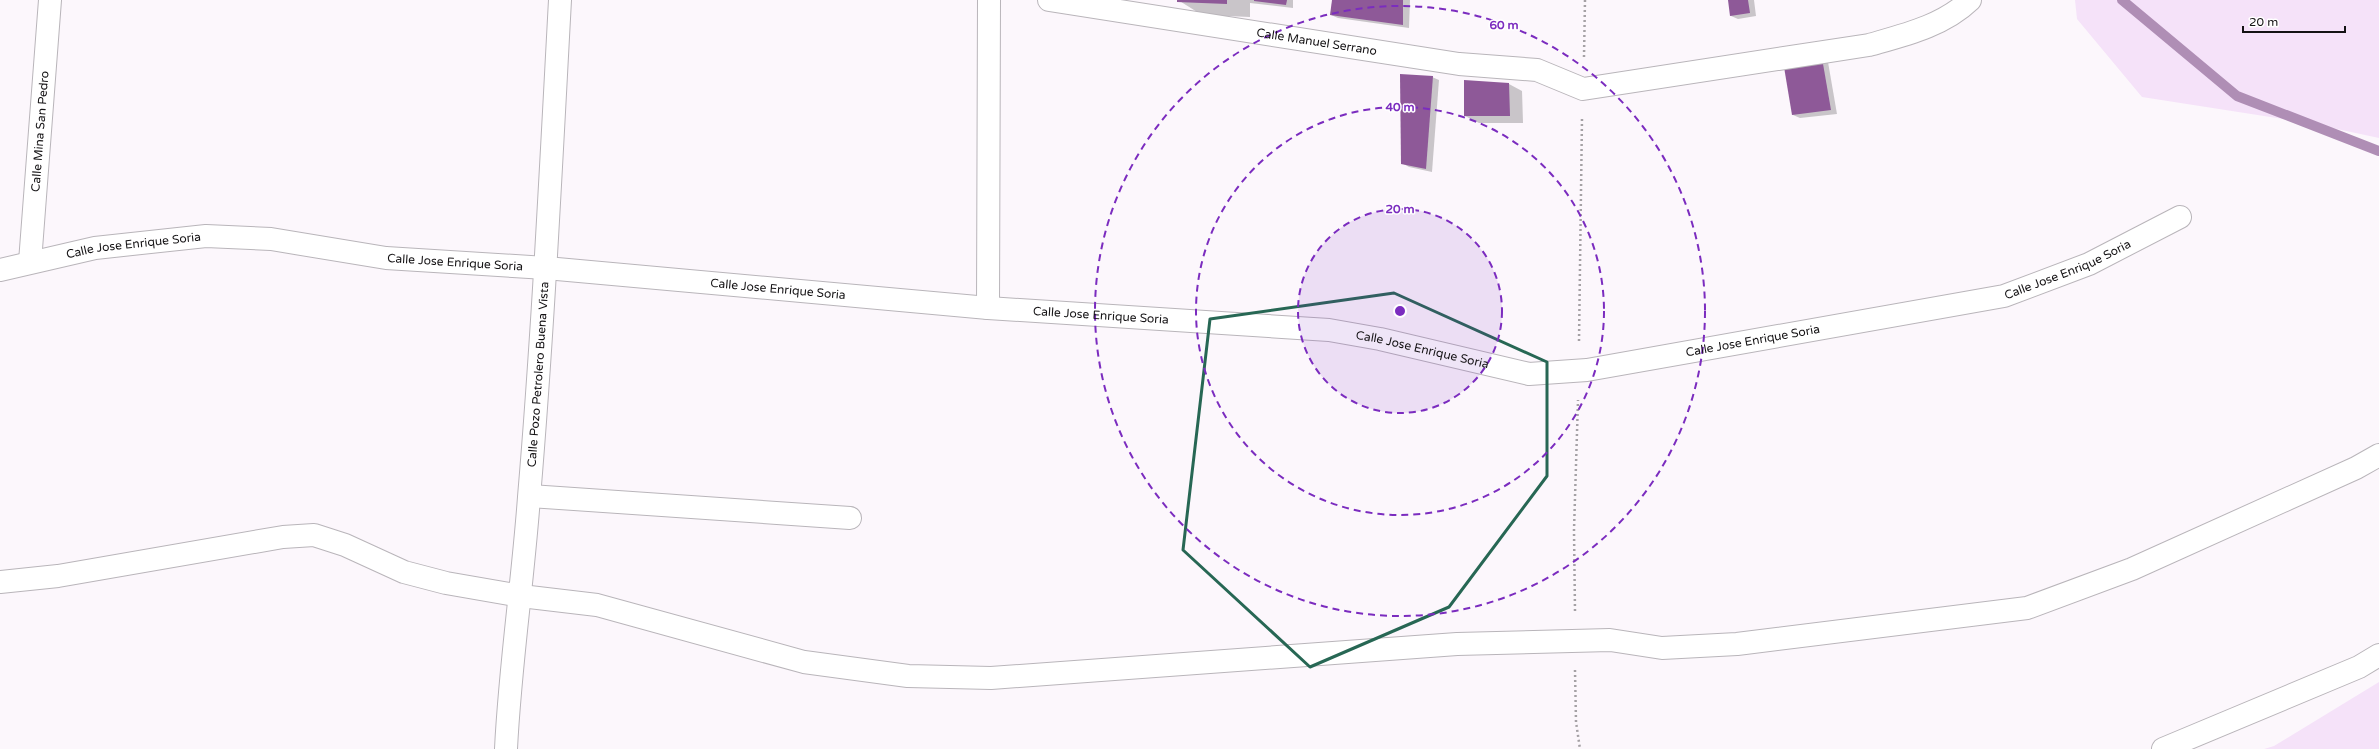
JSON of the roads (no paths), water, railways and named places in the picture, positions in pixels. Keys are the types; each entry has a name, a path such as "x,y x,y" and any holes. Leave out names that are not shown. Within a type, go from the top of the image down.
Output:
{"street":[{"name":"Calle Mina San Pedro","path":"30,262 50,0"},
{"name":"Calle Pozo Petrolero Buena Vista","path":"506,749 508,709 521,596 530,496 546,268 560,0"},
{"path":"988,308 990,0"},
{"name":"Calle Manuel Serrano","path":"1049,0 1459,64 1537,70 1583,89 1869,45 1909,33 1955,14 1970,0"},
{"name":"Calle Jose Enrique Soria","path":"0,270 95,248 206,236 271,239 386,258 546,268 988,308 1329,330 1380,339 1529,374 1578,371 2004,296 2089,264 2180,217"},
{"path":"0,582 58,576 282,537 314,536 346,545 404,572 446,583 521,596 597,605 804,662 908,676 990,678 1457,644 1610,640 1662,648 1737,644 2027,608 2132,569 2356,468 2379,456"},
{"path":"530,496 850,518"},
{"path":"2163,749 2351,670 2379,655"}],"waterway":[{"path":"2122,0 2237,96 2379,151"}]}
